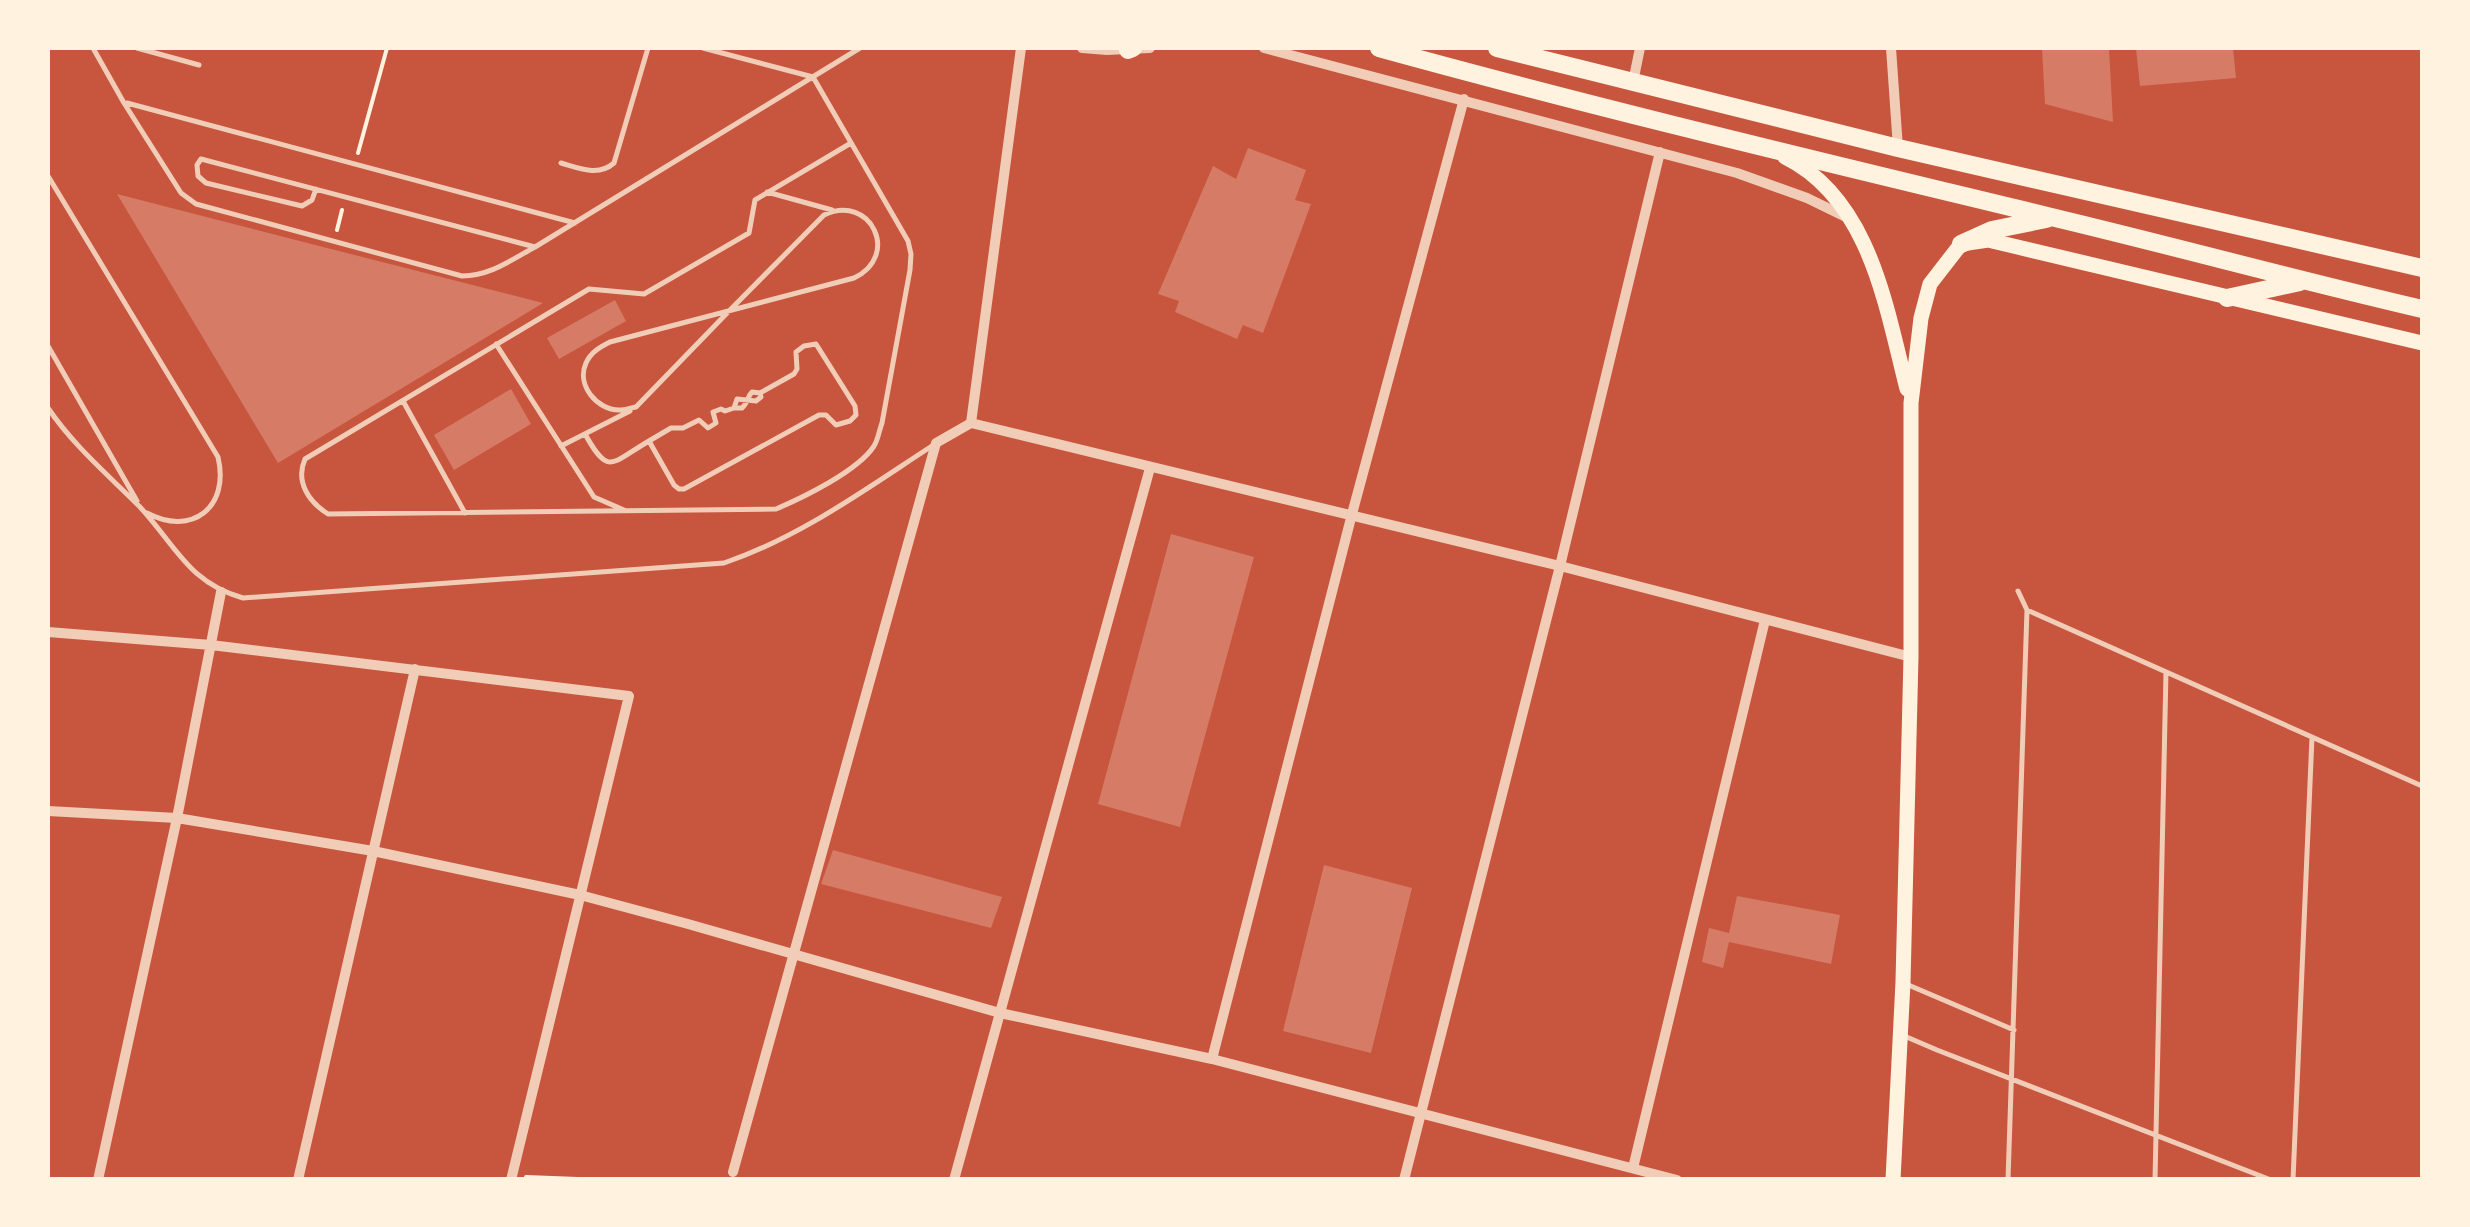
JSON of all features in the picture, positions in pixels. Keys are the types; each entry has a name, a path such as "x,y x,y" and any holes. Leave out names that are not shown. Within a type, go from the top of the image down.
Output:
{"highway":[{"path":"1378,48 1567,100 2422,308"},
{"path":"1496,48 1898,148 2422,268"},
{"path":"1961,244 1992,230 2054,218"},
{"path":"2227,298 2303,281"}],"main road":[{"path":"1770,149 1802,165 1824,184 1852,220 1883,297 1911,403"},
{"path":"1893,1180 1903,982 1911,657 1911,403 1920,318 1930,284 1961,244 1988,240 2422,344"}],"street":[{"path":"970,423 1022,48"},
{"path":"1082,48 1150,48"},
{"path":"1264,48 1737,173 1852,220"},
{"path":"1633,82 1640,48"},
{"path":"1891,48 1898,148"},
{"path":"1212,1059 1464,99"},
{"path":"1404,1180 1560,566 1660,152"},
{"path":"733,1172 936,443 970,423 1352,514 1911,657"},
{"path":"954,1180 1150,468"},
{"path":"98,1180 222,592"},
{"path":"1634,1168 1765,620"},
{"path":"48,632 211,645 629,696 511,1180"},
{"path":"298,1180 415,669"},
{"path":"48,811 177,818 373,851 580,895 1000,1013 1212,1059 1677,1180"}],"lane":[{"path":"92,48 181,193 196,204 462,276 488,272 535,246 860,48"},
{"path":"138,48 200,64"},
{"path":"561,164 597,172 614,163 648,48"},
{"path":"703,48 813,76 852,142 903,232 911,254 907,289 875,445 856,464 810,494 776,508 328,514 318,508 301,480 305,459 589,289 644,294 749,233 755,200 852,142"},
{"path":"124,103 575,222"},
{"path":"316,189 312,200 302,206 206,183 198,176 197,165 200,160 316,189 535,246"},
{"path":"48,176 218,458 222,475 211,506 198,518 163,521 142,510 48,346"},
{"path":"768,192 834,210"},
{"path":"561,446 636,408 731,309 824,215 843,209 867,218 874,227 878,251 865,273 854,278 731,309 610,342 596,350 583,371 584,384 595,402 618,411 636,408"},
{"path":"585,434 599,459 612,462 649,441 672,428 683,428 699,420 708,428 716,423 713,412 734,408 738,399 748,399 754,390 760,392 796,371 795,355 812,343 855,406 856,415 850,421 836,425 826,415 819,415 684,489 674,486 649,441"},
{"path":"496,344 594,496 626,511"},
{"path":"403,400 464,513"},
{"path":"48,408 80,448 142,510 182,561 222,592 243,598 724,563 800,531 936,443"},
{"path":"2008,1180 2027,610 2018,592"},
{"path":"2027,610 2422,786"},
{"path":"2155,1180 2166,672"},
{"path":"2293,1180 2312,737"},
{"path":"1903,982 2014,1030"},
{"path":"1900,1034 2272,1180"}],"path":[{"path":"355,164 387,48"},
{"path":"334,241 346,197"},
{"path":"526,1180 604,1180"}],"building":[{"path":"2042,48 2109,48 2113,122 2045,104"},
{"path":"2136,48 2233,48 2236,78 2140,86"},
{"path":"1248,148 1306,170 1295,200 1311,204 1263,333 1243,325 1237,339 1175,312 1179,301 1158,294 1213,166 1236,179"},
{"path":"117,194 331,249 543,303 278,463"},
{"path":"615,300 626,321 559,359 547,338"},
{"path":"511,389 531,424 454,470 434,435"},
{"path":"1171,534 1254,557 1180,827 1098,804"},
{"path":"833,850 1002,897 991,928 821,884"},
{"path":"1324,865 1412,888 1371,1053 1283,1031"},
{"path":"1737,896 1840,915 1831,964 1729,942 1723,968 1702,962 1709,928 1729,933"}]}
